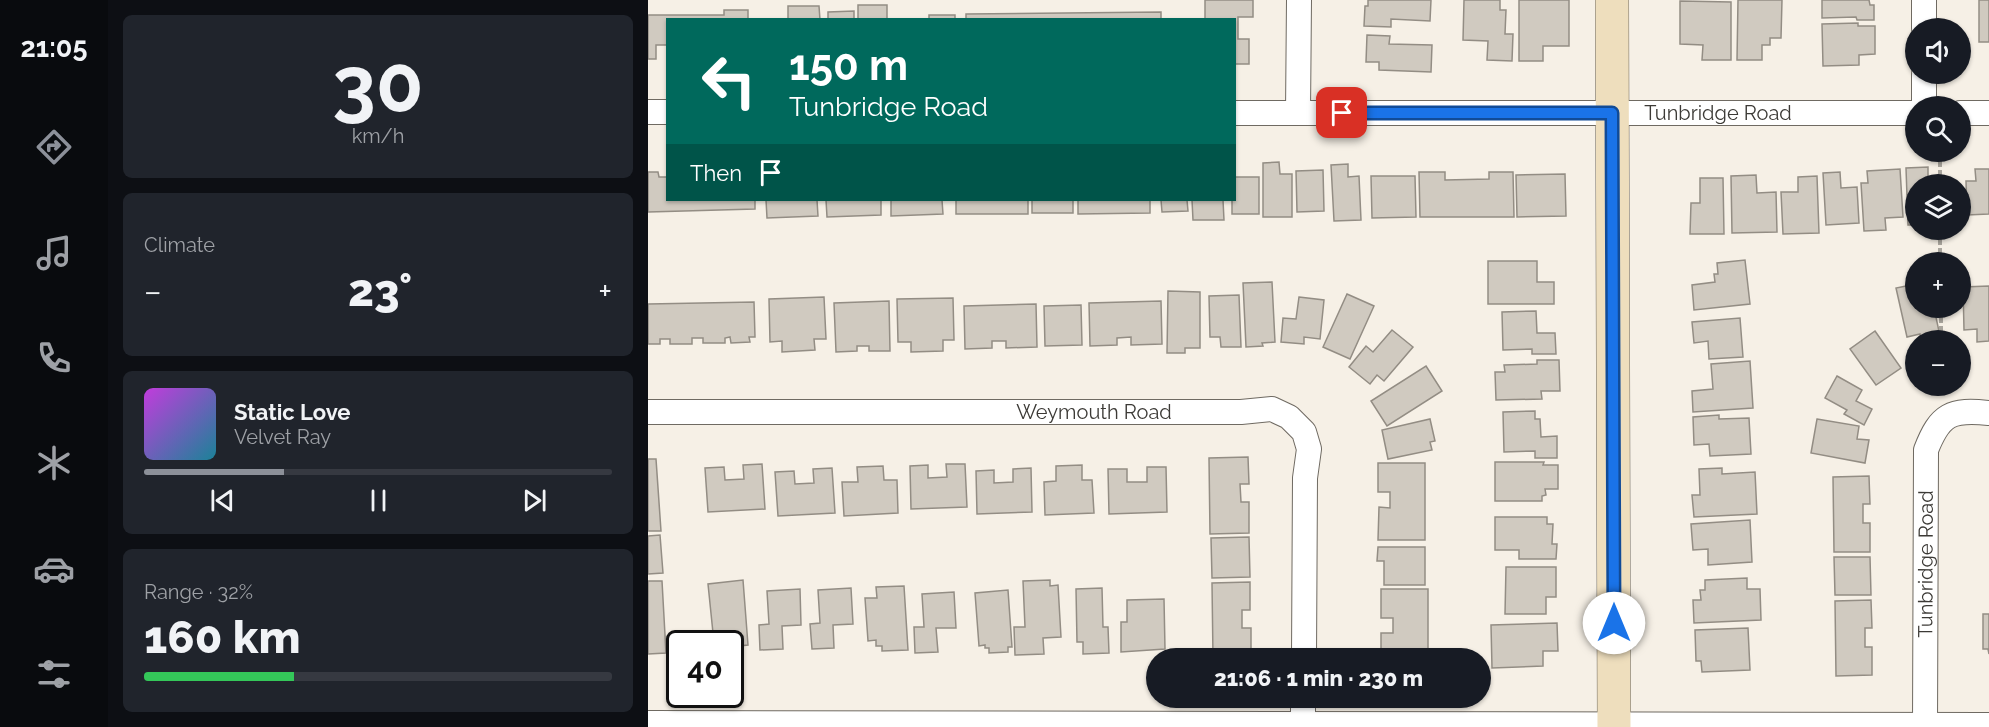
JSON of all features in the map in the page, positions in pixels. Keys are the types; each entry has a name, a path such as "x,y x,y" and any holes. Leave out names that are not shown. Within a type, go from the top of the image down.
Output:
{"street":[{"path":"1298,113 1299,0"},
{"path":"1612,0 1614,726"},
{"path":"1924,0 1924,18"},
{"path":"648,112 666,112"},
{"name":"Tunbridge Road","path":"1236,113 1905,113"},
{"path":"1971,113 1989,113"},
{"name":"Weymouth Road","path":"648,412 1241,412 1272,409 1289,417 1304,432 1309,449 1305,478 1304,648"},
{"name":"Tunbridge Road","path":"1925,726 1926,450 1933,433 1950,415 1966,411 1989,413"},
{"path":"1303,708 1303,724"},
{"path":"648,723 888,726 1989,725"}],"building":[{"path":"1205,0 1253,0 1253,17 1238,17 1238,39 1249,39 1249,64 1236,64 1236,18 1205,18"},
{"path":"1368,0 1431,0 1430,21 1391,19 1391,27 1364,26 1365,6 1368,6"},
{"path":"1464,0 1500,0 1500,10 1506,10 1505,34 1513,34 1512,61 1487,60 1488,41 1463,40"},
{"path":"1519,0 1569,0 1569,46 1543,46 1543,61 1519,61"},
{"path":"1738,0 1782,0 1781,38 1770,38 1770,45 1762,45 1762,60 1737,60"},
{"path":"1822,0 1869,0 1870,5 1874,5 1874,20 1857,20 1856,17 1822,18"},
{"path":"1979,0 1989,0 1989,42 1979,42"},
{"path":"1680,1 1731,2 1731,60 1702,60 1703,45 1680,44"},
{"path":"858,5 887,5 887,18 858,18"},
{"path":"788,6 819,6 820,18 788,18"},
{"path":"724,10 748,10 748,18 666,18 666,45 656,45 656,59 648,59 648,15 724,15"},
{"path":"854,11 854,18 828,18 828,12"},
{"path":"1161,12 1161,18 966,18 966,14"},
{"path":"929,15 955,15 955,18 929,18"},
{"path":"1858,23 1858,26 1875,26 1875,54 1859,55 1859,65 1823,66 1822,24"},
{"path":"1367,35 1390,36 1389,44 1432,45 1431,72 1379,70 1379,62 1366,62"},
{"path":"1279,162 1280,174 1292,174 1292,217 1263,217 1263,163"},
{"path":"1348,164 1348,177 1359,176 1361,220 1334,221 1331,165"},
{"path":"1928,167 1928,174 1906,174 1906,168"},
{"path":"1900,169 1903,217 1885,218 1886,230 1864,231 1861,183 1868,183 1867,171"},
{"path":"1975,169 1989,169 1989,214 1971,215 1971,181 1976,181"},
{"path":"1323,170 1324,211 1297,212 1296,171"},
{"path":"648,172 658,172 659,177 666,177 666,201 755,201 755,209 648,212"},
{"path":"1419,172 1445,172 1445,180 1489,179 1489,172 1513,172 1514,217 1420,217"},
{"path":"1840,172 1841,188 1857,187 1859,223 1826,225 1823,173"},
{"path":"1565,174 1566,216 1517,217 1516,175"},
{"path":"1756,175 1757,193 1776,192 1777,232 1732,233 1731,176"},
{"path":"1371,176 1415,176 1416,217 1372,218"},
{"path":"1817,176 1819,233 1783,234 1781,192 1798,192 1798,177"},
{"path":"1236,177 1259,177 1259,214 1232,214 1232,201 1236,201"},
{"path":"1700,178 1723,178 1724,234 1690,234 1691,203 1700,203"},
{"path":"766,201 817,201 818,216 767,218"},
{"path":"826,201 881,201 881,215 827,217"},
{"path":"891,201 942,201 943,214 891,216"},
{"path":"956,201 1028,201 1028,214 956,214"},
{"path":"1032,201 1073,201 1073,213 1032,213"},
{"path":"1078,201 1150,201 1150,213 1078,214"},
{"path":"1161,201 1187,201 1188,211 1162,212"},
{"path":"1192,201 1223,201 1224,220 1193,220"},
{"path":"1745,260 1750,304 1694,310 1692,285 1715,282 1714,274 1718,274 1717,263"},
{"path":"1488,261 1537,261 1537,282 1554,282 1554,304 1488,304"},
{"path":"1272,282 1275,342 1262,343 1263,346 1246,347 1243,283"},
{"path":"1905,286 1905,318 1936,318 1939,330 1905,330 1896,288"},
{"path":"1989,286 1989,341 1977,342 1977,329 1964,330 1964,318 1971,318 1971,287"},
{"path":"1168,291 1200,292 1200,348 1185,348 1185,353 1167,353"},
{"path":"1347,294 1374,306 1350,359 1323,347"},
{"path":"1239,295 1241,347 1221,347 1220,337 1210,337 1209,296"},
{"path":"824,297 826,339 814,339 815,350 782,352 782,341 770,342 769,299"},
{"path":"1299,297 1324,300 1320,339 1304,337 1304,344 1281,342 1283,318 1296,319"},
{"path":"953,298 954,340 943,340 943,351 911,352 911,342 898,342 897,299"},
{"path":"889,301 890,351 869,351 869,346 857,346 857,351 836,352 834,303"},
{"path":"1161,301 1162,344 1131,345 1131,337 1117,338 1117,345 1090,346 1089,303"},
{"path":"754,302 755,337 749,337 750,342 731,343 730,337 725,338 725,343 703,343 703,338 692,338 692,344 670,344 670,339 660,339 660,344 648,344 648,304"},
{"path":"1036,304 1037,347 1006,348 1006,341 992,341 992,348 965,349 964,306"},
{"path":"1081,305 1082,345 1045,346 1044,306"},
{"path":"1536,311 1537,333 1555,333 1556,354 1532,354 1532,349 1503,350 1502,312"},
{"path":"1740,318 1743,357 1709,359 1708,341 1694,343 1692,322"},
{"path":"1392,330 1413,347 1384,381 1377,375 1370,384 1349,367 1366,346 1373,352"},
{"path":"1875,331 1901,368 1876,385 1850,349"},
{"path":"1537,360 1559,360 1560,391 1541,391 1542,399 1496,400 1495,372 1505,372 1504,365 1537,364"},
{"path":"1750,361 1753,408 1693,412 1692,391 1713,389 1711,364"},
{"path":"1426,366 1442,391 1387,426 1371,401"},
{"path":"1837,376 1862,390 1856,401 1872,409 1864,425 1844,414 1847,410 1825,398"},
{"path":"1535,411 1535,419 1540,419 1541,437 1557,436 1557,458 1535,458 1535,451 1504,452 1503,412"},
{"path":"1719,415 1719,419 1749,418 1751,454 1710,456 1709,444 1694,445 1693,417"},
{"path":"1430,419 1435,441 1430,442 1432,450 1388,459 1382,430"},
{"path":"1817,419 1859,426 1857,439 1869,440 1865,463 1811,453"},
{"path":"1248,457 1249,484 1240,484 1241,502 1249,502 1249,533 1210,534 1209,458"},
{"path":"648,459 656,459 661,531 648,531"},
{"path":"1495,462 1544,462 1543,465 1558,465 1558,489 1545,489 1546,495 1542,496 1542,501 1495,501"},
{"path":"1378,463 1425,463 1425,540 1378,540 1379,507 1390,508 1390,492 1378,492"},
{"path":"762,464 765,509 708,512 705,468 724,467 725,480 744,479 743,465"},
{"path":"946,464 965,464 967,507 911,509 910,466 928,465 928,478 947,477"},
{"path":"1082,465 1082,480 1092,480 1094,513 1045,515 1044,482 1056,481 1056,466"},
{"path":"883,466 884,480 897,480 898,513 844,516 842,482 858,482 857,467"},
{"path":"1147,467 1166,467 1167,512 1109,514 1108,469 1127,469 1127,482 1147,482"},
{"path":"832,468 835,513 778,516 775,472 794,471 795,484 814,483 813,469"},
{"path":"1031,468 1032,512 977,514 976,471 994,470 994,483 1013,482 1013,469"},
{"path":"1722,468 1722,474 1755,472 1757,514 1694,517 1692,495 1700,495 1699,469"},
{"path":"1869,476 1870,504 1863,504 1863,523 1870,523 1870,552 1834,552 1833,477"},
{"path":"1495,517 1547,517 1547,524 1553,524 1552,544 1557,544 1556,559 1519,559 1519,550 1495,550"},
{"path":"1750,520 1752,562 1708,565 1708,549 1693,550 1691,524"},
{"path":"660,535 663,573 648,574 648,536"},
{"path":"1249,537 1250,577 1212,578 1211,538"},
{"path":"1378,547 1425,547 1425,585 1384,585 1384,561 1377,561"},
{"path":"1834,557 1870,557 1871,595 1835,595"},
{"path":"1506,567 1556,567 1556,597 1546,597 1546,614 1505,614"},
{"path":"1747,578 1747,589 1760,589 1761,620 1694,623 1693,600 1701,600 1700,590 1705,590 1705,580"},
{"path":"743,580 748,645 744,645 744,630 713,630 708,584"},
{"path":"1050,580 1050,586 1058,585 1061,637 1043,638 1044,654 1015,655 1014,627 1025,627 1023,581"},
{"path":"648,581 662,581 666,653 648,654"},
{"path":"1250,582 1250,610 1242,610 1242,628 1251,628 1251,648 1213,648 1212,583"},
{"path":"904,586 908,650 882,651 882,646 876,646 876,640 868,641 865,598 877,598 876,587"},
{"path":"851,588 853,624 833,625 834,648 812,649 810,624 820,623 818,590"},
{"path":"1102,588 1103,627 1108,627 1109,653 1083,654 1083,642 1077,642 1076,589"},
{"path":"800,589 801,625 782,626 783,649 760,650 759,625 769,624 767,591"},
{"path":"1381,589 1428,589 1428,648 1381,648 1381,633 1393,633 1393,618 1381,618"},
{"path":"1008,590 1012,647 1008,647 1008,652 989,653 989,648 985,648 985,645 979,646 975,593"},
{"path":"954,592 956,628 936,628 938,652 915,653 914,627 924,627 922,594"},
{"path":"1164,599 1165,648 1121,652 1121,622 1127,622 1127,600"},
{"path":"1871,600 1872,628 1865,628 1865,647 1872,647 1872,675 1836,676 1835,601"},
{"path":"1983,614 1989,614 1989,654 1988,649 1983,649"},
{"path":"1557,623 1558,651 1543,651 1543,666 1492,668 1491,625"},
{"path":"1748,628 1750,670 1702,672 1701,661 1696,661 1695,630"}],"route":[{"path":"1342,113 1612,113 1614,623"}]}
